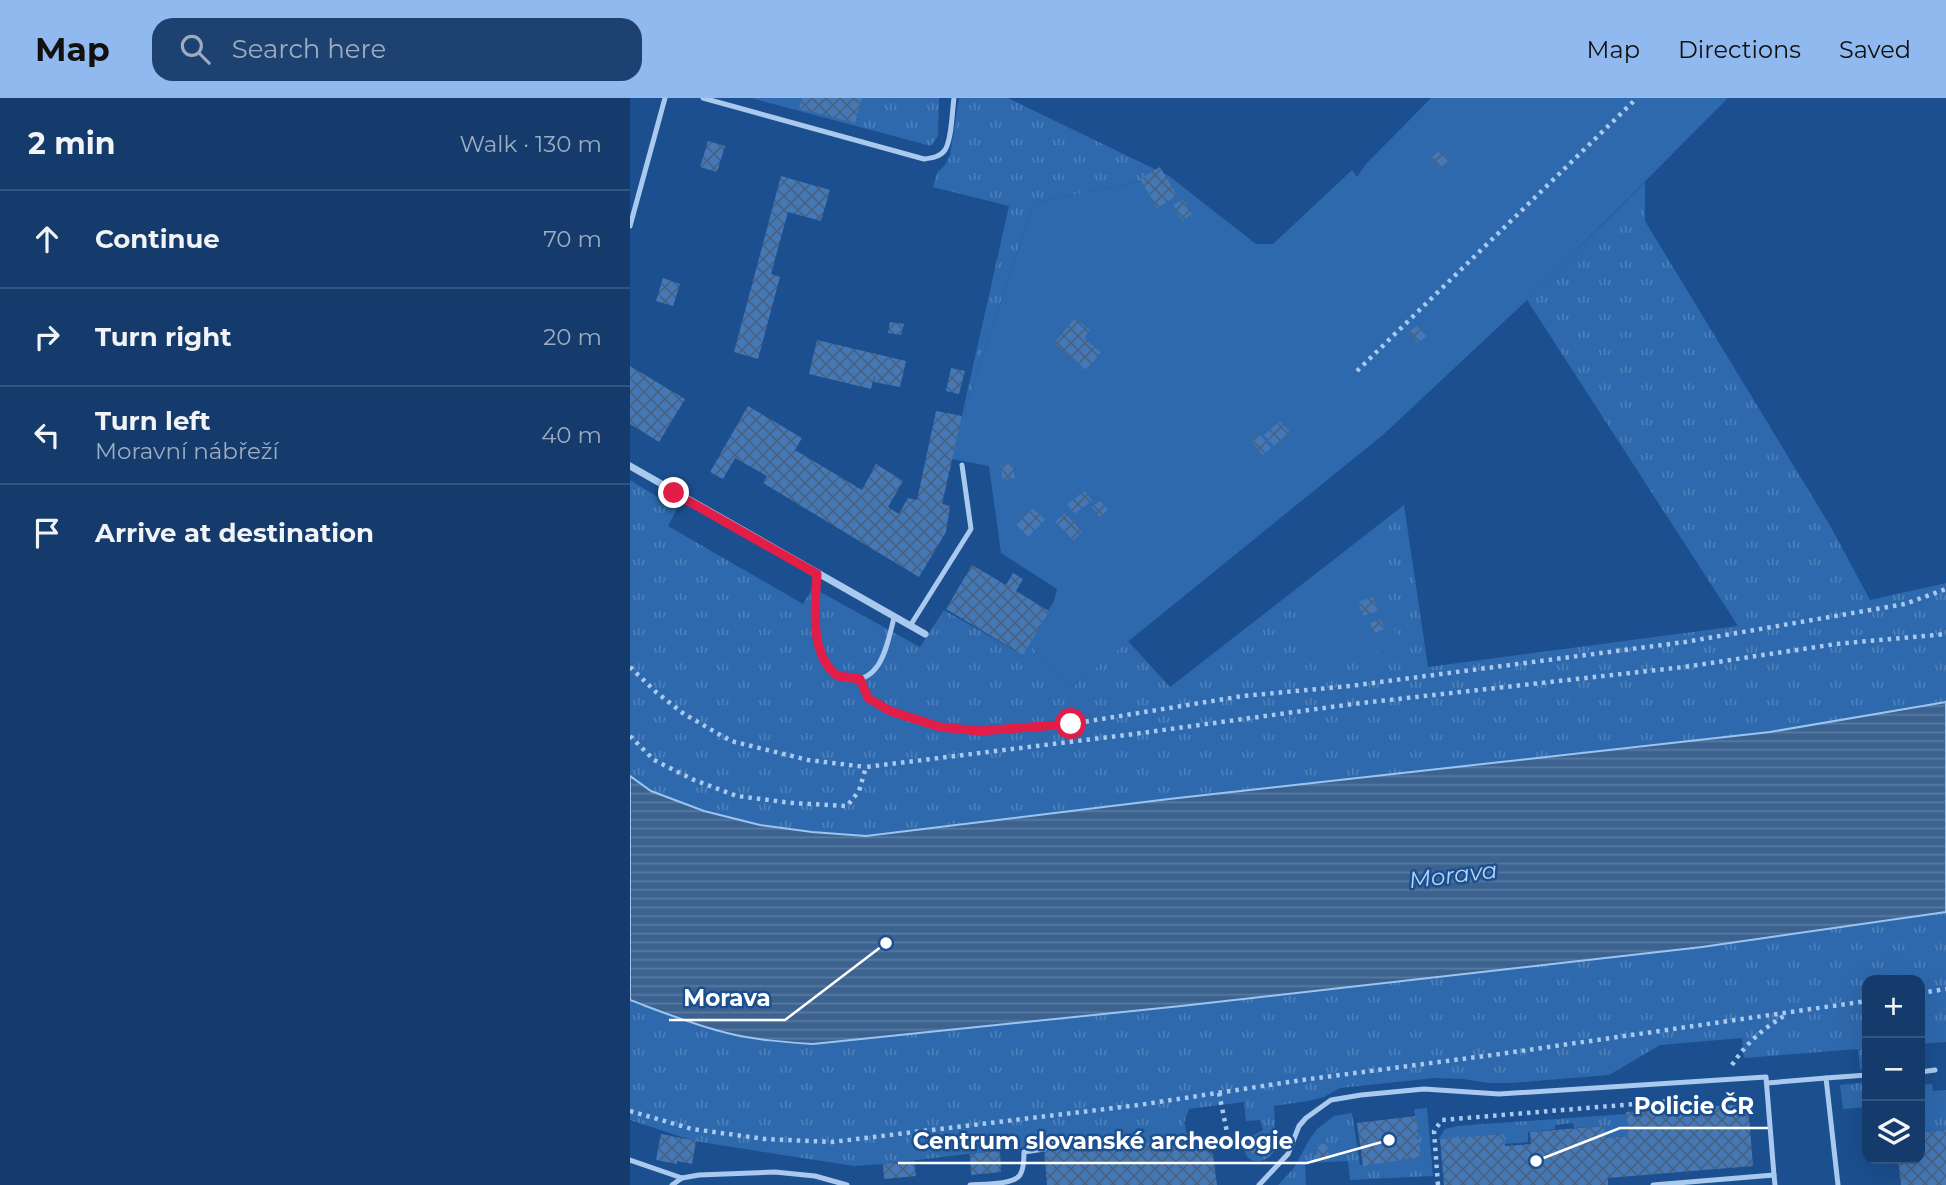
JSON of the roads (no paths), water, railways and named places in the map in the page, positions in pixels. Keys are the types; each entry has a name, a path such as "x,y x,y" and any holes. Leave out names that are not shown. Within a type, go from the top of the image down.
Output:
{"street":[{"path":"630,466 925,634"}],"lane":[{"path":"630,226 665,98"},
{"path":"703,98 924,159 938,156 945,151 954,98"},
{"path":"910,626 971,528 962,465"},
{"path":"817,574 817,634 823,661 838,676 860,679 872,673 884,657 894,618"},
{"path":"1925,1071 1935,1070"},
{"path":"1767,1083 1862,1075"},
{"path":"1259,1185 1287,1154 1299,1126 1331,1100 1424,1089 1499,1094 1766,1077 1775,1185"},
{"path":"1826,1078 1838,1185"},
{"path":"970,1185 1008,1182 1018,1178 1022,1172 1024,1152 1044,1149 1052,1143"},
{"path":"630,1160 682,1178"},
{"path":"673,1185 682,1178 699,1175 775,1172 815,1176 847,1185"},
{"path":"1653,1185 1774,1175"}],"water":[{"path":"1946,702 1946,912 1702,947 1181,1006 813,1044 727,1033 630,1000 630,776 651,791 704,811 760,825 866,836 1169,799 1770,732"}],"place":[{"name":"Morava","path":"886,943"},
{"name":"Centrum slovanské archeologie","path":"1389,1140"},
{"name":"Policie ČR","path":"1536,1161"}]}
